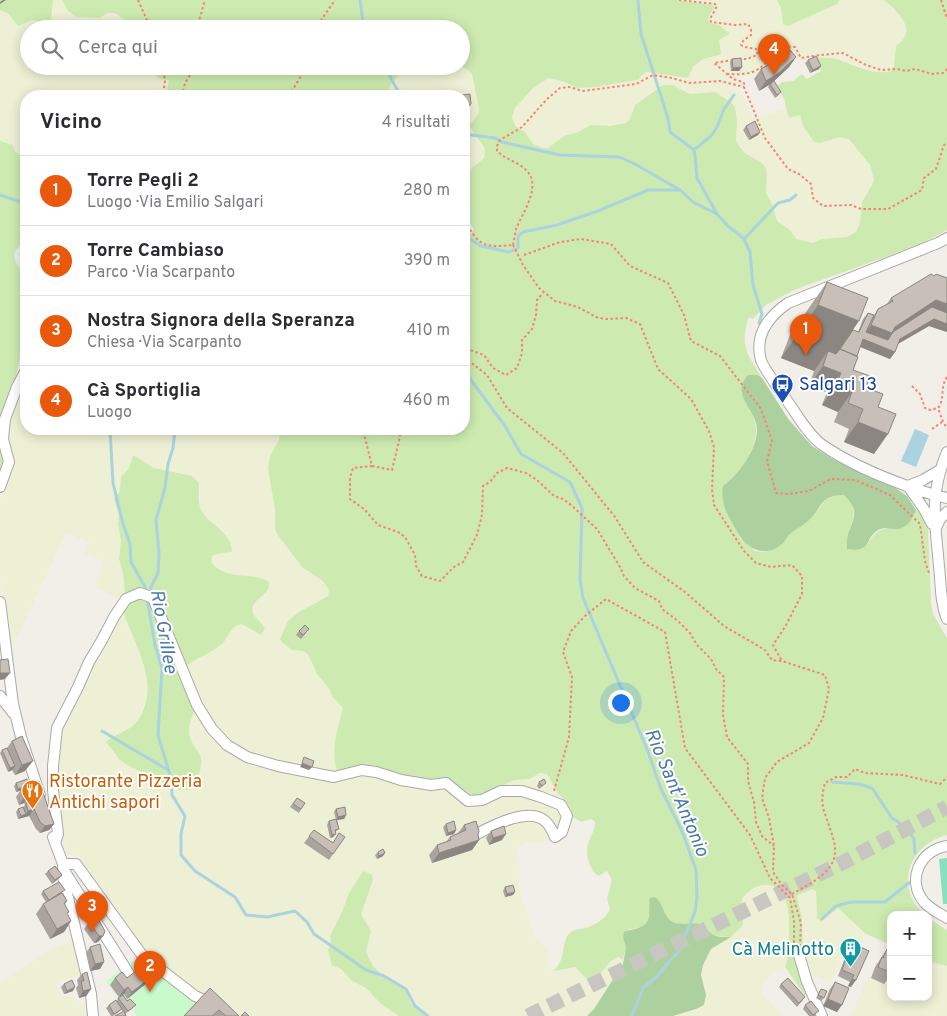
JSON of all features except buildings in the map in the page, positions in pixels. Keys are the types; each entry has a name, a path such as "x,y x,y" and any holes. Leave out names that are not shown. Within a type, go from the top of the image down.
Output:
{"street":[{"path":"947,238 788,303 776,311 766,324 759,339 761,361 804,425 819,442 842,457 877,475 934,496 947,498"},
{"path":"0,487 8,462 4,439 5,419 20,381"},
{"path":"947,452 934,496 942,603 947,619"},
{"path":"908,486 923,480 943,468"},
{"path":"908,486 935,529"},
{"path":"935,529 940,519 947,512"},
{"path":"55,843 58,834 53,790 53,766 57,728 88,662 114,617 126,599 140,592 153,598 197,705 212,729 227,745 247,756 278,766 334,777 362,770 431,785 446,783 468,801 482,800 501,791 522,791 561,805 567,816 562,832 555,837 547,822 536,816 514,818 473,836"},
{"path":"0,602 16,718 55,843 63,866 129,974"},
{"path":"0,696 16,718"},
{"path":"947,846 933,850 922,860 916,874 918,892 924,902 947,918"},
{"path":"63,866 76,864 142,955 195,996 204,1000 221,1016"},
{"path":"63,866 63,877 91,994 93,1016"},
{"path":"800,957 807,982 822,1016"}],"path":[{"path":"138,0 147,20"},
{"path":"199,20 205,0"},
{"path":"321,20 335,0"},
{"path":"678,0 715,4 717,6 714,15 710,19 711,22 735,25 748,24 752,29 751,36 743,41 741,45 758,50 757,55 714,63 734,79 746,85 744,86 765,138 788,169 799,174 811,184 813,198 823,206 851,204 861,209 888,209 922,190 924,178 936,169 944,145 947,144"},
{"path":"941,0 947,19"},
{"path":"728,74 751,73 764,66 771,56 788,46 795,47 802,58 843,53 866,65 881,70 897,69 906,71 915,69 932,74 943,73 947,69"},
{"path":"164,90 166,80 165,75"},
{"path":"183,90 190,75"},
{"path":"293,90 301,75"},
{"path":"744,86 720,80 689,83 672,78 653,76 636,84 583,91 569,87 560,88 522,127 500,140 497,151 528,171 533,182 530,201 516,230 513,245 523,265 539,288 555,301 578,307 596,317 626,318 640,324 658,369 677,384 691,399 709,431 714,447 712,489 714,505 744,550 756,562 771,567 792,565 802,576 802,594 785,627 773,645 782,661"},
{"path":"470,230 484,244 497,246 513,245"},
{"path":"524,255 560,242 581,239 611,244 630,266 668,284 684,316 691,341 720,356 761,409 772,441 767,462 776,492 789,494 809,491 831,479 855,480 890,495 920,524 925,560 930,574"},
{"path":"470,350 484,355 493,368 506,375 517,368 522,353 522,340 532,329 536,315 537,300 544,292"},
{"path":"470,362 487,375 507,408 563,453 615,517 643,562 685,592 724,626 765,650 772,660 782,661 825,675 829,689 823,718 809,743 777,762 765,778 762,798 769,818 774,846 773,872 782,885 792,894 800,923 800,957"},
{"path":"912,386 920,394 925,408 930,410 938,408 942,401 944,382 947,377"},
{"path":"938,408 947,428"},
{"path":"932,429 943,422"},
{"path":"363,435 372,466"},
{"path":"400,435 392,470 372,466 353,468 350,478 350,499 364,509 378,525 405,536 415,555 416,566 422,576 440,581 454,567 463,562 477,535 482,515 483,486 490,482 497,473 507,468 526,473 538,480 554,496 563,499 571,505 597,529 624,576 635,588 659,600 662,609 678,621 690,634 724,677 723,715 727,738 748,764 748,781 754,802 756,822 762,836 774,846"},
{"path":"552,801 569,737 572,677 563,652 571,631 584,616 606,599 665,632 685,748 750,835 770,878 790,898 794,921 794,953 800,957"},
{"path":"792,894 824,874 834,860 835,846 824,813 822,795 825,784 836,777 847,777 855,768 865,773 902,775 940,784 947,777"}],"green space":[{"path":"0,0 53,0 50,20 20,20 20,25 18,26 9,14 0,10"},
{"path":"53,0 62,0 68,11 77,17 114,13 125,20 46,20 53,14"},
{"path":"62,0 675,0 713,5 715,6 708,21 721,26 729,32 728,35 719,40 721,53 703,59 693,67 688,78 646,72 637,80 596,87 577,88 565,82 549,78 533,88 515,108 512,118 516,127 524,131 533,144 548,148 564,136 578,132 591,125 610,126 626,123 630,119 635,105 663,85 672,85 690,94 715,92 735,107 737,122 736,141 739,146 745,153 762,163 766,168 766,193 773,206 777,221 790,230 796,239 813,243 822,239 847,237 856,232 860,223 862,202 874,180 870,165 849,139 840,137 820,143 814,142 803,126 800,115 789,118 785,101 777,87 782,82 793,81 802,74 807,79 821,71 815,57 836,59 870,71 891,71 894,66 896,46 903,40 906,28 900,16 884,0 947,0 947,230 921,244 794,290 766,305 753,319 749,317 745,335 746,349 762,378 758,375 741,393 754,418 755,440 748,458 736,474 723,486 740,538 755,551 765,552 774,549 813,517 825,500 844,494 854,511 849,530 866,546 878,532 886,529 898,529 913,518 916,510 925,519 928,527 931,603 933,614 947,638 947,835 934,840 915,857 910,868 908,880 915,904 921,911 887,911 887,943 866,934 838,908 821,922 817,918 816,891 812,889 797,896 802,918 803,953 812,983 805,996 785,967 789,929 787,905 783,895 777,888 768,885 753,889 742,899 743,925 731,937 715,936 707,929 694,924 683,925 673,922 649,902 647,922 641,927 629,929 623,938 626,947 623,959 618,957 611,961 595,979 587,979 575,967 553,971 560,962 566,940 571,932 593,925 603,918 610,909 607,899 612,880 607,871 598,876 588,860 587,850 595,822 591,819 581,822 570,815 565,801 557,792 547,774 539,773 530,779 514,780 475,797 450,781 401,777 373,765 360,765 337,770 334,755 337,731 343,708 317,674 308,654 303,651 292,650 280,639 288,621 299,612 328,596 329,590 323,581 302,567 277,534 268,469 270,456 279,440 279,435 470,435 470,235 474,229 470,223 470,172 484,158 485,152 484,147 470,127 479,109 470,72 470,20 125,20 114,13 108,13 99,18 77,17 68,11"},
{"path":"675,0 777,0 780,3 782,19 788,26 837,4 840,0 884,0 901,16 906,30 904,40 896,46 894,66 891,71 881,73 834,58 815,57 803,61 786,55 767,70 738,79 738,90 743,96 752,117 786,109 789,118 800,115 805,130 829,139 840,137 849,139 867,160 874,180 862,203 860,223 856,232 842,238 827,238 813,243 796,239 790,230 777,221 773,206 766,193 766,168 762,163 745,153 739,146 736,141 737,122 732,103 715,92 690,94 677,87 658,88 635,105 630,119 626,123 610,126 591,125 578,132 564,136 548,148 533,144 524,132 516,127 512,118 515,108 533,88 549,78 579,88 637,80 646,72 678,77 690,76 693,67 703,59 719,55 721,51 719,40 728,35 718,24 712,24 708,21 714,9 713,5"},
{"path":"777,0 840,0 837,4 788,26 783,24 781,8"},
{"path":"0,10 9,14 12,18 20,20 20,75 162,75 169,80 167,90 20,90 20,156 4,141 0,141"},
{"path":"470,72 479,109 478,114 471,122 471,131 484,147 484,158 470,172 470,90 388,90 399,75 470,75"},
{"path":"156,75 399,75 388,90 167,90 169,80 160,79"},
{"path":"0,141 13,145 15,151 20,156 20,246 14,257 20,269 20,354 12,395 6,455 0,479"},
{"path":"748,375 758,375 762,378 789,420 812,446 834,460 894,487 907,496 916,510 909,522 901,528 883,528 878,530 865,547 861,549 847,549 847,540 853,521 854,509 844,495 836,496 825,500 812,518 789,535 776,548 770,551 763,551 746,544 729,516 724,505 722,493 723,486 745,462 756,439 756,423 742,390 743,383"},
{"path":"20,391 20,435 280,435 280,440 270,456 268,469 275,509 275,529 302,567 323,581 329,590 328,595 299,612 292,650 303,651 308,654 317,674 343,708 336,737 343,770 360,765 373,765 401,777 490,792 514,780 530,779 539,773 547,774 557,792 565,801 570,815 555,842 546,840 538,843 527,842 518,847 519,884 522,900 534,936 548,952 549,968 553,971 575,967 587,979 595,979 611,961 618,957 623,959 623,964 594,1009 587,1016 428,1016 411,1004 406,989 384,976 373,966 368,958 366,952 371,931 361,914 373,880 345,902 330,936 331,942 328,950 352,981 366,988 381,1004 399,1016 232,1016 133,942 79,857 66,853 57,784 60,729 122,609 129,630 136,642 146,673 146,702 137,721 129,729 110,738 198,752 191,742 189,732 191,717 196,710 185,667 194,659 206,654 225,640 231,629 236,625 242,623 261,635 265,628 253,614 253,606 256,601 265,595 264,578 231,574 216,569 211,562 212,556 219,552 228,553 218,526 205,515 200,507 199,483 160,468 154,469 131,459 129,468 121,477 120,491 114,499 119,515 118,524 121,541 119,559 123,573 125,594 118,598 95,587 104,562 85,554 89,542 66,533 15,642 9,646 0,578 0,501 13,460 7,431"},
{"path":"133,455 154,468 192,476 199,483 199,501 202,512 227,537 231,544 232,551 212,556 211,562 224,572 256,577 269,582 266,592 253,605 252,610 265,628 261,635 242,624 238,625 219,647 185,667 154,594 140,590 125,594 123,573 119,559 121,541 118,524 119,515 114,499 120,491 121,477 129,468"},
{"path":"139,596 149,602 154,610 195,710 189,731 191,740 200,754 201,766 192,789 179,790 129,766 120,760 106,742 135,724 145,706 147,678 144,664 122,609 127,601"},
{"path":"947,858 947,904 943,904 939,859"},
{"path":"363,871 372,875 373,880 361,914 371,931 366,952 373,966 384,977 406,989 411,1004 428,1016 399,1016 381,1004 366,988 352,981 341,969 332,965 328,950 331,942 330,936 349,893"},
{"path":"770,885 780,890 786,899 789,922 787,962 785,967 774,971 760,988 765,997 783,1016 673,1016 695,1011 704,985 701,975 703,965 711,949 731,937 743,925 742,900 748,891 758,886"},
{"path":"812,889 816,891 817,917 821,922 838,908 866,934 853,949 846,945 831,982 816,976 812,983 803,953 802,918 797,896"},
{"path":"655,897 670,920 681,924 700,924 714,935 731,937 711,949 703,965 701,975 706,995 704,1005 673,1016 587,1016 594,1009 623,964 626,947 623,938 624,932 638,928 647,922 650,898"},
{"path":"932,921 947,930 947,966 932,962"},
{"path":"74,941 81,972 77,976 57,983 57,988 63,997 74,996 81,1003 87,1002 87,1016 0,1016 0,981 10,977 49,950"},
{"path":"143,958 218,1016 137,1016 134,1012 135,1008 122,997 118,998 106,981 131,962"},
{"path":"932,962 947,966 947,1016 851,1016 868,977 887,984 887,1001 932,1001"}],"water":[{"path":"915,429 929,435 916,467 901,461"}],"waterway":[{"path":"360,0 363,20"},
{"path":"638,0 641,34 668,118 670,132 694,150 697,178 717,214 744,239 750,252 753,285 762,314 759,323"},
{"path":"390,75 397,90"},
{"path":"694,150 711,136 717,127 724,109 734,95"},
{"path":"470,135 495,138 502,142 560,155 619,157 680,190 693,202 717,214"},
{"path":"470,239 481,246 509,252 518,248 518,236 523,232 557,225 598,211 648,190 679,190"},
{"path":"0,195 20,202"},
{"path":"744,239 778,203 790,200 796,195"},
{"name":"Rio Sant'Antonio","path":"470,379 505,426 521,454 570,482 582,508 580,580 583,598 647,749 661,789 682,831 696,870 697,897 695,912 679,951 656,977 643,988 632,1016"},
{"name":"Rio Grillee","path":"110,435 113,483 130,544 131,562 145,587 155,645 162,668 158,735 171,778 172,795 185,816 181,834 181,855 195,871 235,897 246,915 267,917 295,911 307,922 314,934 366,970 384,976 406,989 415,1006 428,1016"},
{"path":"150,594 151,587 158,573 159,553 156,520 165,488 174,435"},
{"path":"102,731 168,770"},
{"path":"832,782 859,784 872,788 892,818 904,826 914,839 915,853"},
{"path":"822,919 836,906 851,902 885,902 910,882"}],"tunnel":[{"path":"528,1016 846,861 947,807"}],"place":[{"name":"Cà Sportiglia","path":"774,75"},
{"name":"Torre Pegli 2","path":"806,355"},
{"name":"Salgari 13","path":"783,403"},
{"name":"Ristorante Pizzeria Antichi sapori","path":"33,810"},
{"name":"Nostra Signora della Speranza","path":"92,932"},
{"name":"Cà Melinotto","path":"850,968"},
{"name":"Torre Cambiaso","path":"150,992"}]}
